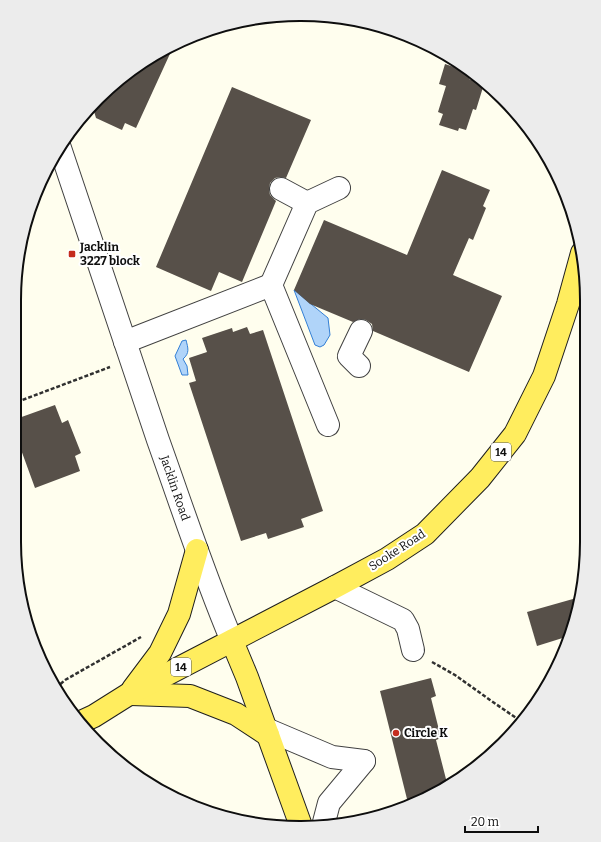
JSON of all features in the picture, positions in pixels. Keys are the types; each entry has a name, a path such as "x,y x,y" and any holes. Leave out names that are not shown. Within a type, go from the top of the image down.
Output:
{"main road":[{"name":"Sooke Road","path":"85,720 129,694 387,559 425,534 480,478 515,434 544,376 568,304 578,267"},
{"path":"129,694 160,653 179,614 197,550"},
{"name":"Jacklin Road","path":"232,641 247,677 299,821"},
{"path":"129,694 190,696 236,714 267,732"}],"street":[{"name":"Jacklin Road","path":"62,154 197,550 232,641"},
{"path":"125,342 271,285 307,203 339,188"},
{"path":"281,189 307,203"},
{"path":"271,285 328,425"},
{"path":"359,366 349,356 361,332"},
{"path":"335,587 403,620 408,629 413,650"},
{"path":"267,732 332,757 364,761 329,804 325,820"}],"path":[{"path":"21,401 100,371"},
{"path":"60,685 147,634"},
{"path":"413,650 455,675 517,718"}],"water":[{"path":"294,290 328,318 330,335 324,345 320,347 315,345"},
{"path":"186,340 188,352 183,359 187,366 188,375 182,375 175,356 182,341"}],"building":[{"path":"170,53 136,128 125,123 122,130 96,118 94,112 116,90 145,68"},
{"path":"445,64 456,68 483,88 476,110 473,109 466,130 459,128 458,131 439,125 443,114 438,112 446,86 439,84"},
{"path":"232,87 311,120 286,178 275,178 270,183 270,195 276,201 242,282 219,272 211,291 156,267"},
{"path":"442,170 490,190 483,206 486,208 473,240 469,238 453,275 502,296 469,372 373,331 372,324 366,320 360,319 353,322 310,304 294,290 324,220 407,255"},
{"path":"247,327 250,334 263,330 323,511 301,519 304,527 268,539 266,533 241,541 189,383 196,381 189,358 207,352 202,338 232,328 233,332"},
{"path":"55,405 62,423 68,420 81,453 75,456 80,471 35,488 21,450 21,417"},
{"path":"574,599 563,638 537,646 527,612"},
{"path":"431,678 436,696 431,698 441,738 436,740 446,780 407,800 380,691"}],"place":[{"name":"Jacklin 3227 block","path":"72,254"},
{"name":"Circle K","path":"396,733"}]}
